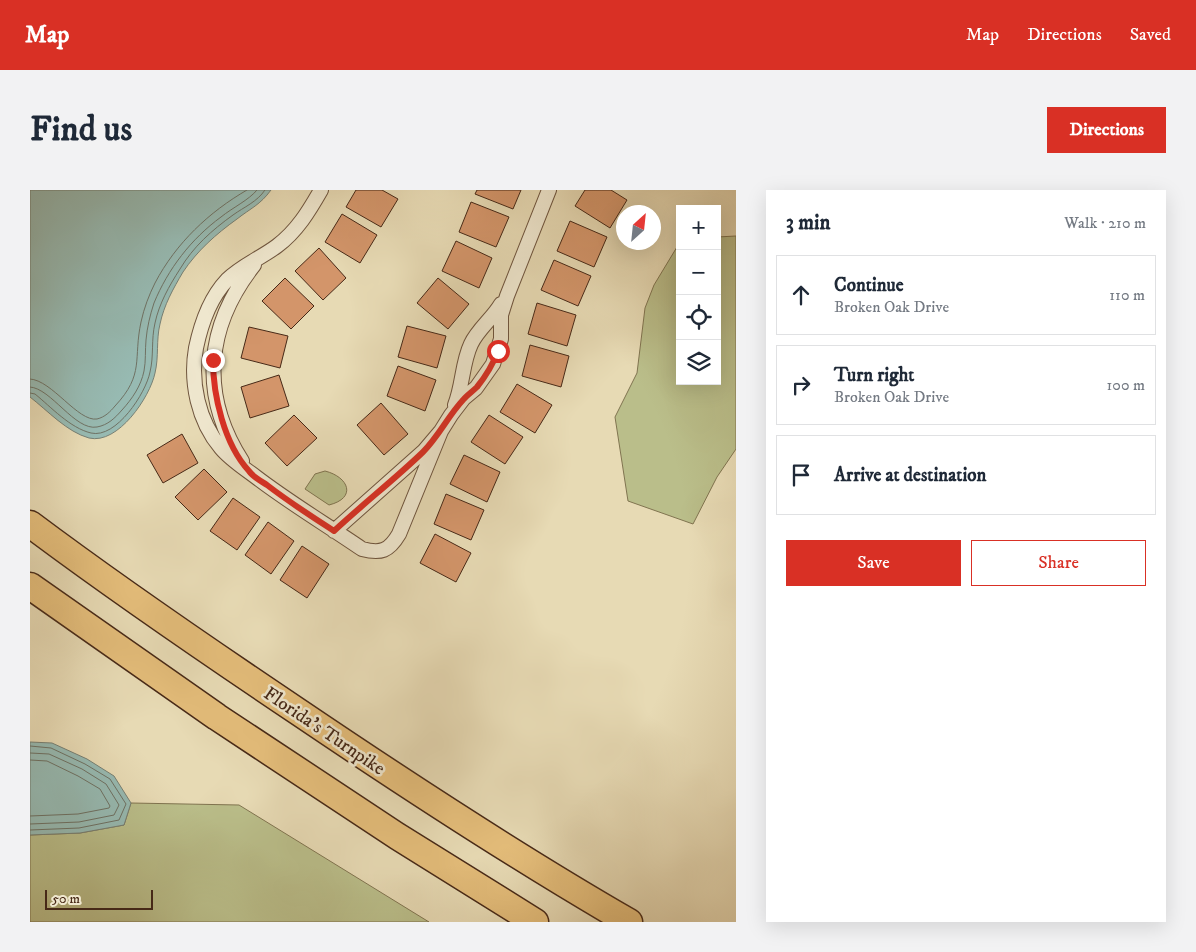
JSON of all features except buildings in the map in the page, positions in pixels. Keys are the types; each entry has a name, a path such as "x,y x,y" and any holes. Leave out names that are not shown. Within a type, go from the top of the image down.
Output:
{"highway":[{"name":"Florida's Turnpike","path":"30,524 80,562 431,801 629,922"},
{"path":"30,586 217,718 397,836 535,922"}],"street":[{"path":"321,190 297,228 261,257 234,292 221,325 213,360 215,391 219,409 233,447 249,472 362,549 374,552 383,550 390,546 399,534 441,431 459,396 470,346 476,334 496,313 507,296"},
{"path":"451,414 464,398 476,388 493,364 501,338 501,315 507,296 549,190"},
{"path":"334,531 424,451 441,431"}],"green space":[{"path":"736,236 736,449 717,477 693,524 628,501 615,417 637,373 645,308 654,285 676,249 676,385 721,385 721,237"},
{"path":"325,471 340,478 346,488 344,498 329,505 305,489 315,474"},
{"path":"131,803 239,805 429,922 30,922 30,835 80,833 124,825"}],"water":[{"path":"30,190 271,190 259,203 207,243 183,272 164,310 158,336 155,373 147,394 140,406 121,427 111,434 100,438 89,438 73,431 30,397"},
{"path":"30,742 52,743 87,759 114,776 131,803 124,825 80,833 30,835"}],"route":[{"path":"213,360 213,375 219,409 233,447 249,472 275,492 334,531 424,451 441,431 451,414 464,398 476,388 485,376 493,364 498,351"}]}
